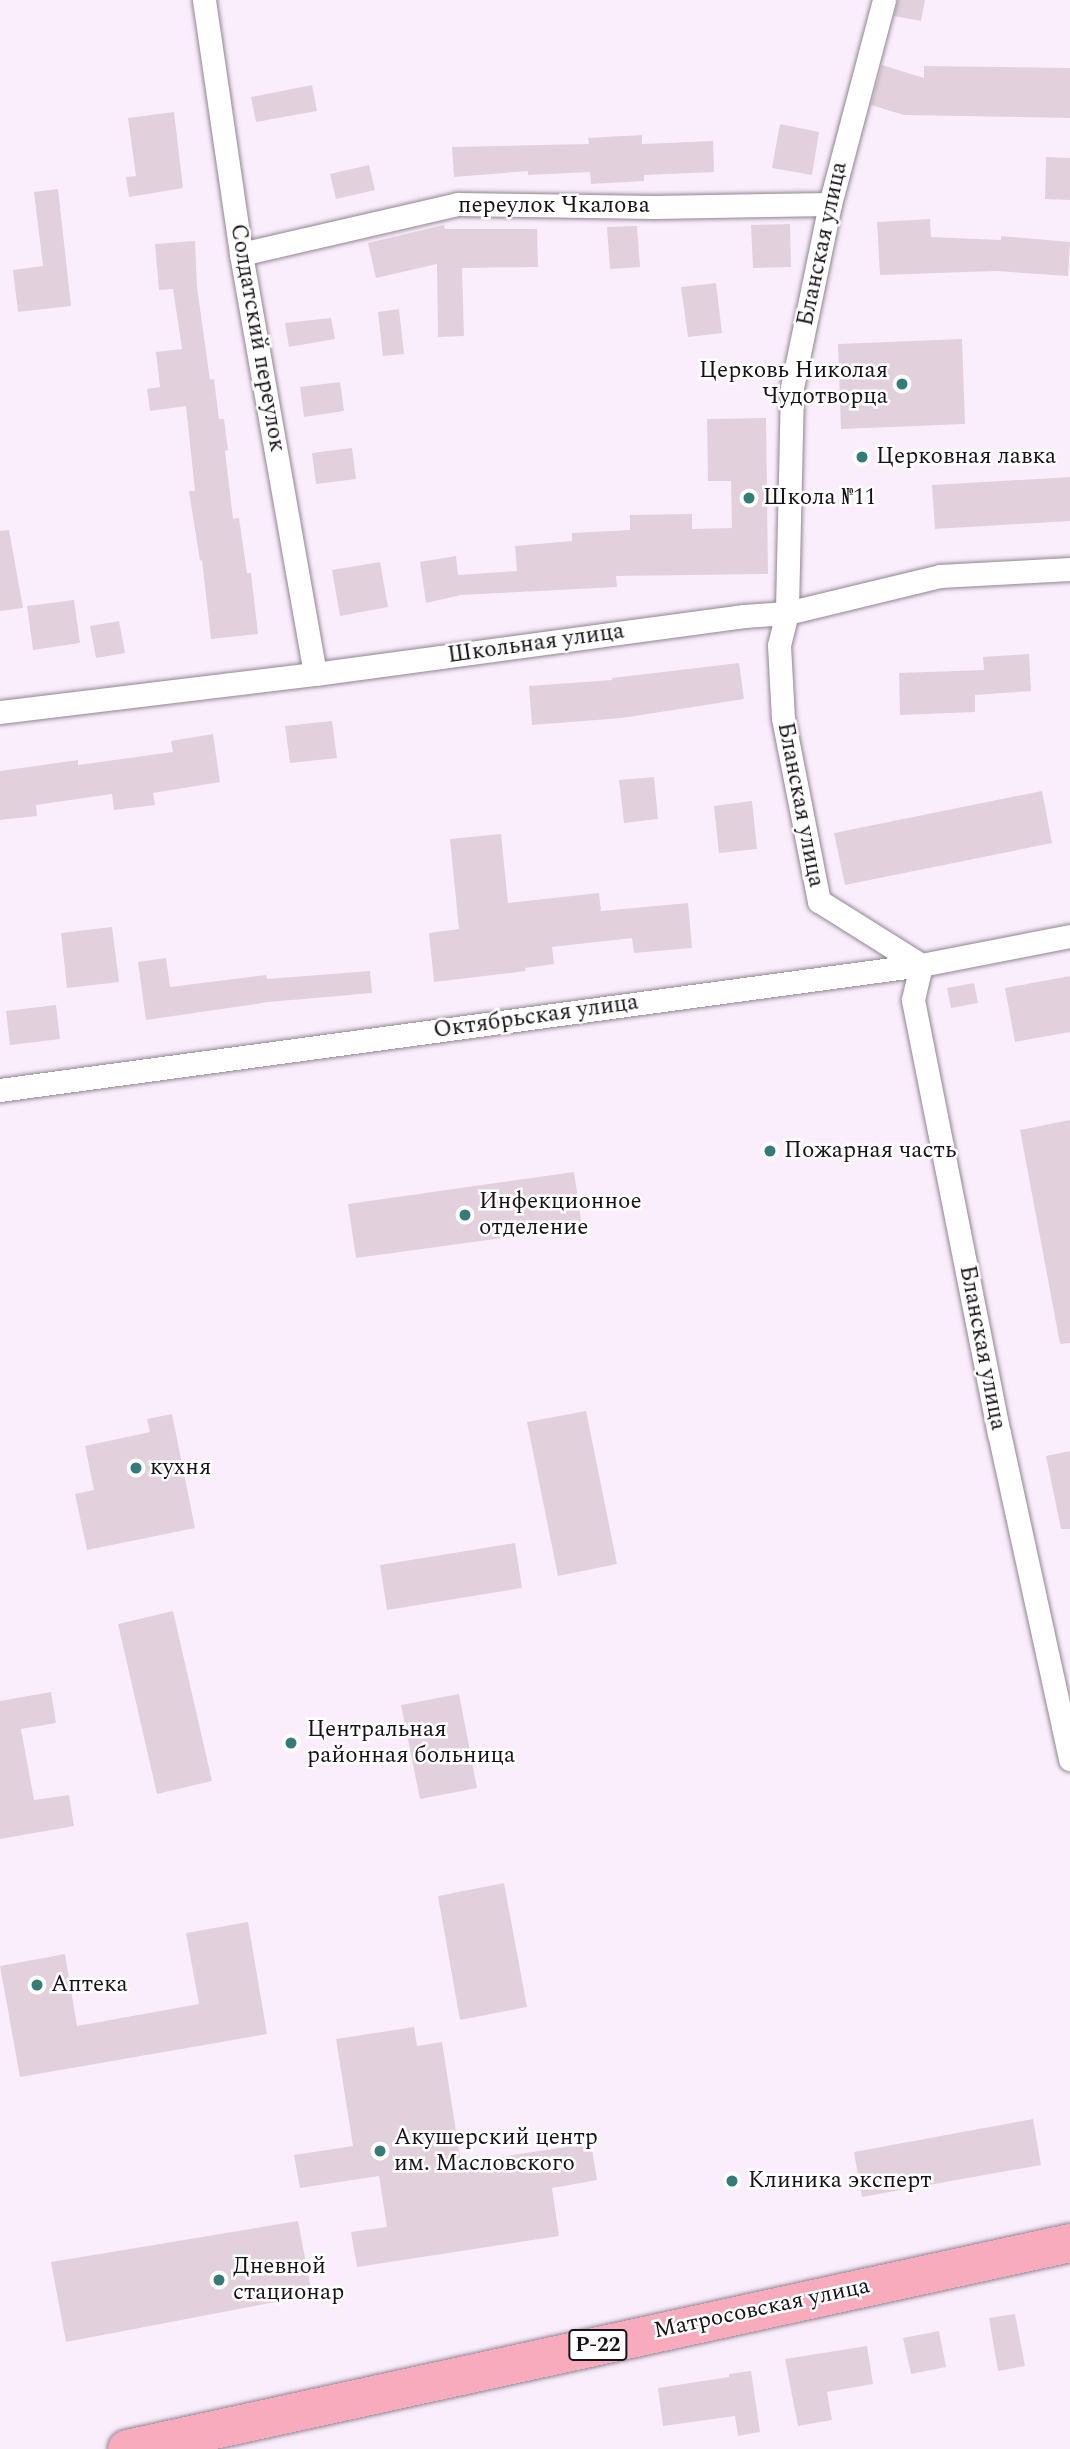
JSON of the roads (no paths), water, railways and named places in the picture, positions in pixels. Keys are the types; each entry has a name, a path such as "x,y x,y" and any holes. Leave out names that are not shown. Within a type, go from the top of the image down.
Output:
{"highway":[{"name":"Матросовская улица","path":"127,2449 1070,2243"}],"street":[{"name":"Солдатский переулок","path":"204,0 242,254 315,674"},
{"name":"Бланская улица","path":"884,0 830,204 792,388 787,613 779,645 783,718 819,901 921,965 913,1000 996,1420 1070,1759"},
{"name":"переулок Чкалова","path":"242,254 458,204 830,204"},
{"name":"Школьная улица","path":"0,712 315,674 744,616 787,613 940,576 1070,569"},
{"name":"Октябрьская улица","path":"0,1090 921,965 1070,936"}],"place":[{"name":"Церковь Николая Чудотворца","path":"902,384"},
{"name":"Церковная лавка","path":"862,457"},
{"name":"Школа №11","path":"749,498"},
{"name":"Пожарная часть","path":"770,1151"},
{"name":"Инфекционное отделение","path":"465,1215"},
{"name":"кухня","path":"136,1468"},
{"name":"Центральная районная больница","path":"291,1743"},
{"name":"Аптека","path":"37,1985"},
{"name":"Акушерский центр им. Масловского","path":"380,2151"},
{"name":"Клиника эксперт","path":"732,2181"},
{"name":"Дневной стационар","path":"219,2280"}]}
